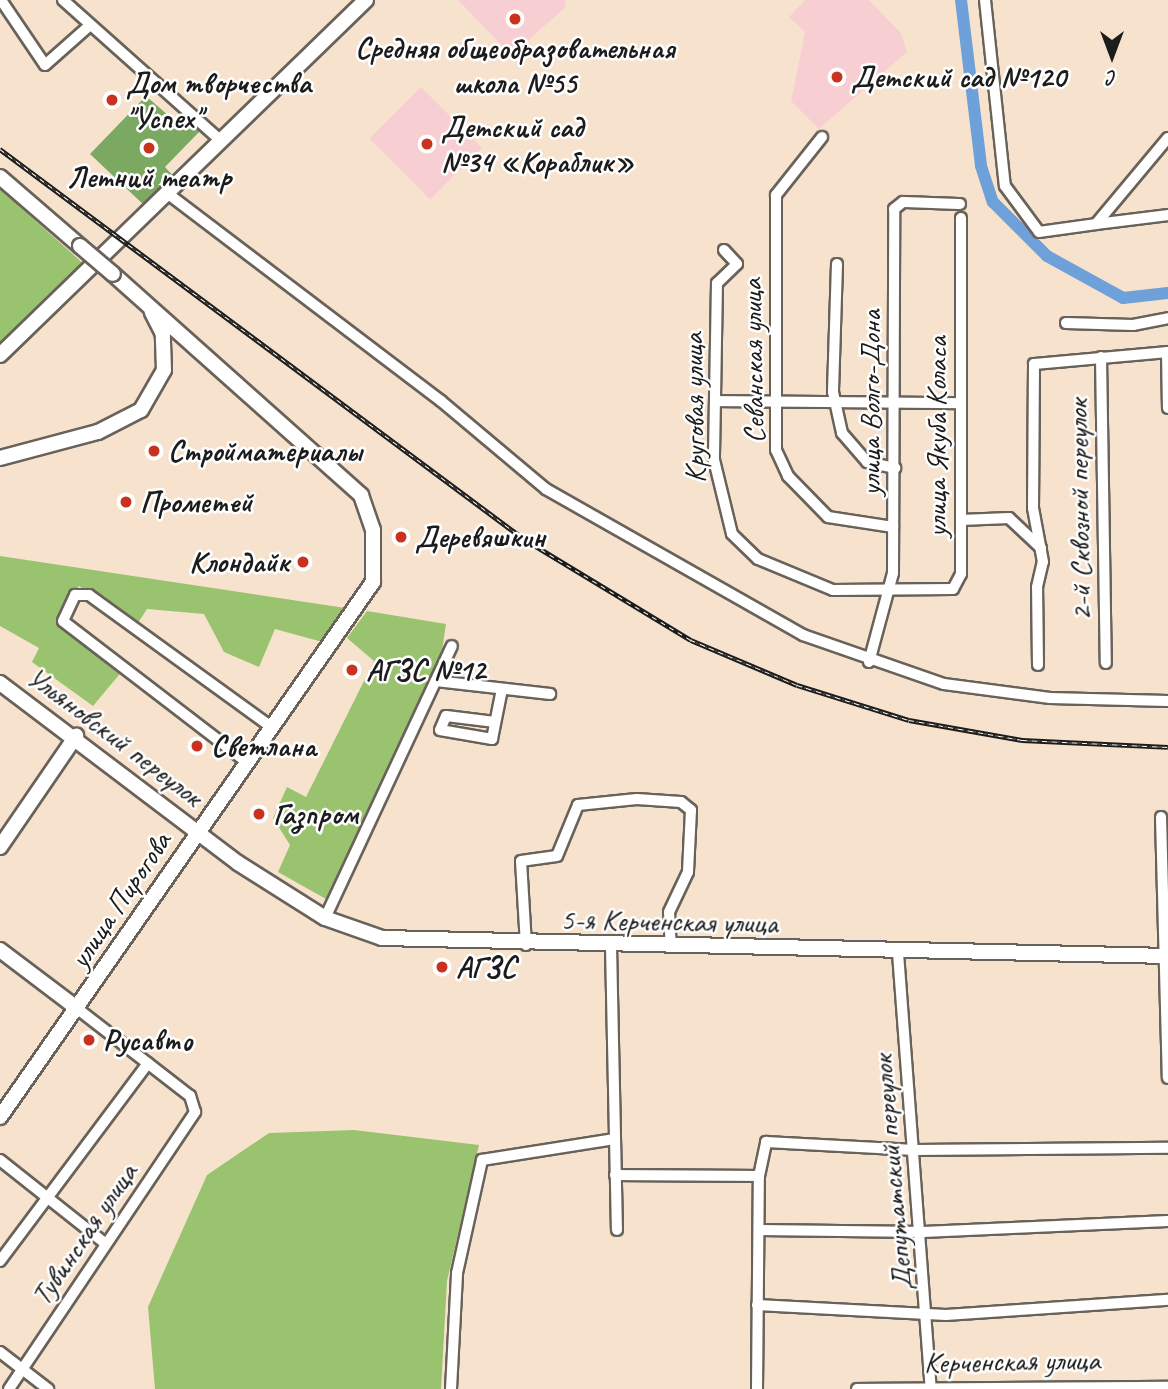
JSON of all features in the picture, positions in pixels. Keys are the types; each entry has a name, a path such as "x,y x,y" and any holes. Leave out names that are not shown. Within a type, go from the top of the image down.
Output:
{"main road":[{"path":"0,355 366,0"},
{"path":"0,177 143,300 165,346 164,370 150,401 133,418 98,432 0,458"},
{"name":"улица Пирогова","path":"0,1117 78,1009 373,582 373,530 361,495 143,300"},
{"name":"Ульяновский переулок","path":"0,683 76,736 198,832"},
{"path":"0,847 76,736"},
{"name":"5-я Керченская улица","path":"198,832 325,918 409,942 1167,956"},
{"path":"0,950 78,1009"}],"street":[{"path":"1,0 45,65 90,25"},
{"path":"63,0 220,140"},
{"path":"985,0 1006,190 1042,234 1168,215"},
{"name":"Севанская улица","path":"821,137 776,195 776,450 788,476 835,521 893,527"},
{"path":"1096,225 1168,138"},
{"path":"167,193 441,401 545,489 803,635 869,663 944,684 1038,697 1168,701"},
{"name":"улица Волго-Дона","path":"869,663 889,592 893,527 896,407 894,209 903,202 960,204"},
{"name":"улица Якуба Коласа","path":"889,592 958,585 961,520 961,218"},
{"name":"Круговая улица","path":"724,250 737,264 717,283 715,477 741,545 789,575 833,590 889,592"},
{"path":"837,264 837,404 842,433 859,456 895,468"},
{"path":"1066,323 1133,325 1168,318"},
{"path":"1038,665 1042,550 1033,508 1034,364 1167,352 1168,408"},
{"name":"2-й Сквозной переулок","path":"1101,357 1106,663"},
{"path":"715,401 896,407 961,403"},
{"path":"961,520 1017,521 1042,550"},
{"path":"248,763 63,621 75,595 89,595 273,728"},
{"path":"325,918 452,646"},
{"path":"436,681 550,694"},
{"path":"495,722 446,716 440,730 492,739 502,689"},
{"path":"526,945 521,861 557,856 578,805 637,799 681,802 691,810 688,872 669,912 671,947"},
{"path":"1161,817 1167,956 1168,1078"},
{"path":"611,946 617,1230"},
{"name":"Депутатский переулок","path":"898,953 930,1315 932,1389"},
{"path":"0,1261 148,1063 78,1009"},
{"name":"Тувинская улица","path":"9,1389 193,1119 194,1105 148,1063"},
{"path":"451,1389 457,1273 482,1160 614,1139"},
{"path":"757,1389 759,1176 762,1144 915,1150 1168,1148"},
{"path":"0,1160 48,1195 106,1244"},
{"path":"615,1175 759,1176"},
{"path":"758,1230 923,1232 1168,1221"},
{"path":"757,1306 930,1315 1168,1300"},
{"path":"0,1352 48,1389"},
{"name":"Керченская улица","path":"857,1389 1168,1387"}],"shaded area":[{"name":"Средняя общеобразовательная школа №55","path":"458,0 566,0 565,8 511,55"},
{"name":"Детский сад №120","path":"805,0 869,0 901,33 907,52 819,129 791,101 805,32 789,17"},
{"name":"Детский сад №34 «Кораблик»","path":"421,87 482,148 430,199 369,139"}],"green space":[{"path":"146,96 177,123 185,115 201,130 165,167 175,178 146,207 90,154"},
{"path":"0,189 86,266 0,347"},
{"path":"0,556 352,609 326,643 275,629 259,667 224,652 204,614 147,609 136,626 79,586 60,615 63,621 129,663 93,706 32,662 39,648 0,626"},
{"path":"367,611 446,624 441,658 326,899 278,872 290,845 273,818 287,787 306,797 374,661 347,638"},
{"path":"354,1130 479,1145 447,1281 441,1389 155,1389 148,1307 207,1175 269,1133"}],"waterway":[{"path":"961,0 981,166 993,202 1047,256 1123,298 1168,293"}],"railway":[{"path":"0,149 524,539 691,640 797,685 909,720 1022,740 1168,747"}],"place":[{"name":"Средняя общеобразовательная школа №55","path":"515,19"},
{"name":"Детский сад №120","path":"837,77"},
{"name":"Дом творчества \"Успех\"","path":"112,100"},
{"name":"Детский сад №34 «Кораблик»","path":"427,144"},
{"name":"Летний театр","path":"149,148"},
{"name":"Стройматериалы","path":"154,451"},
{"name":"Прометей","path":"126,502"},
{"name":"Деревяшкин","path":"401,537"},
{"name":"Клондайк","path":"303,562"},
{"name":"АГЗС №12","path":"352,670"},
{"name":"Светлана","path":"197,746"},
{"name":"Газпром","path":"259,814"},
{"name":"АГЗС","path":"442,967"},
{"name":"Русавто","path":"89,1040"}]}
